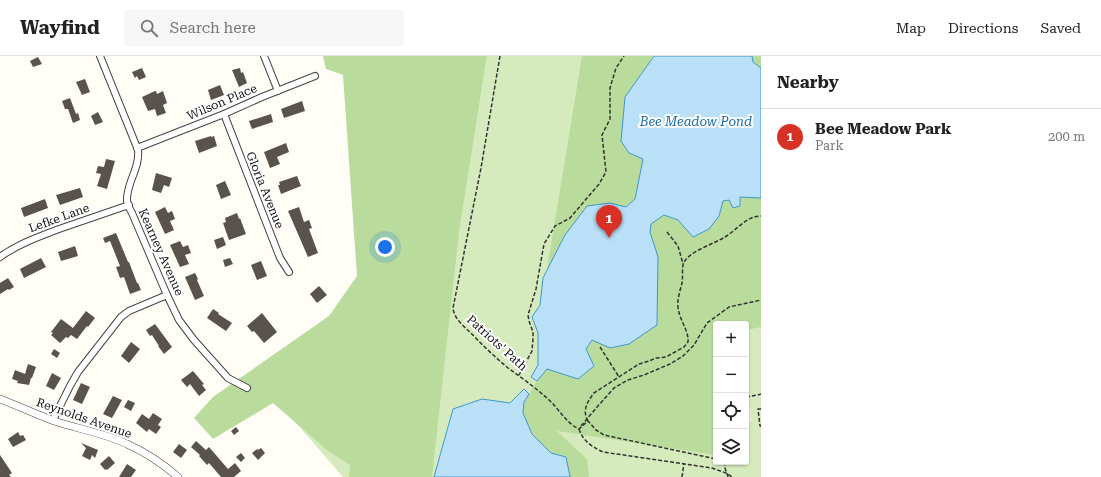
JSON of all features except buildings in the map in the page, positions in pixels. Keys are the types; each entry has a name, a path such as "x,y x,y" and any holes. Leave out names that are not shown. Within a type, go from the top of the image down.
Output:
{"street":[{"name":"Kearney Avenue","path":"100,56 137,148 138,160 128,192 127,201 167,295 179,320 199,345 228,378 247,388"},
{"path":"264,56 278,90"},
{"name":"Wilson Place","path":"137,148 315,76"},
{"name":"Gloria Avenue","path":"224,114 280,258 289,272"},
{"name":"Lefke Lane","path":"0,257 11,249 25,242 88,218 129,205"},
{"path":"53,420 78,372 121,317 167,295"},
{"name":"Reynolds Avenue","path":"0,398 53,420 107,436 126,444 161,464 178,477"}],"path":[{"name":"Patriots' Path","path":"500,56 482,168 453,308 455,315 475,338 508,368 548,398 572,426 579,429 581,435 592,447 603,452 712,468 732,477"},
{"path":"519,375 532,350 533,332 528,315 536,289 544,244 555,226 570,218 599,184 606,172 602,135 610,119 610,88 616,68 624,56"},
{"path":"683,264 690,255 727,236 743,222 755,216 761,216"},
{"path":"667,232 678,246 683,264 683,277 677,306 687,334 688,342 684,347 666,357 656,358 639,364 599,389 589,399 585,410 588,421 596,430 604,435 713,457"},
{"path":"579,429 614,388 628,380 670,364 683,356 694,345 707,323 729,307 761,300"},
{"path":"600,347 619,377"},
{"path":"749,397 761,394"},
{"path":"761,409 758,409 761,426"},
{"path":"579,429 588,421"},
{"path":"682,477 684,463"},
{"path":"725,465 728,477"}],"green space":[{"path":"323,56 487,56 459,232 432,477 349,477 350,465 327,450 273,403 213,439 194,418 213,397 329,316 357,276 343,75 326,69"},
{"path":"487,56 761,56 761,477 343,477 271,394 458,236"},
{"path":"582,56 653,56 625,97 621,141 629,153 643,159 635,199 626,207 610,203 547,269"},
{"path":"752,56 761,56 761,68 753,62"},
{"path":"740,197 761,198 761,327 749,329 749,321 713,321 713,455 557,431 587,459 589,477 570,477 566,457 551,453 532,434 523,413 524,402 537,381 547,369 586,348 592,340 610,348 658,257 650,231 651,224 664,215 678,220 719,216 722,201 729,200 733,208"},
{"path":"749,408 750,408 752,421 749,422"}],"water":[{"name":"Bee Meadow Pond","path":"654,56 752,56 753,62 761,68 761,198 740,197 740,206 733,208 729,200 723,201 719,216 709,229 693,237 678,220 664,215 651,224 650,232 658,257 657,325 629,344 610,348 592,340 586,349 594,366 578,379 547,369 537,381 531,377 538,365 538,333 532,317 540,305 543,278 565,235 587,206 610,203 626,207 635,199 643,159 629,153 621,141 625,97"},
{"path":"524,389 529,394 524,402 523,413 532,434 551,453 566,457 570,477 434,477 453,409 482,399 510,403"}],"place":[{"name":"Bee Meadow Park","path":"609,238"}]}
